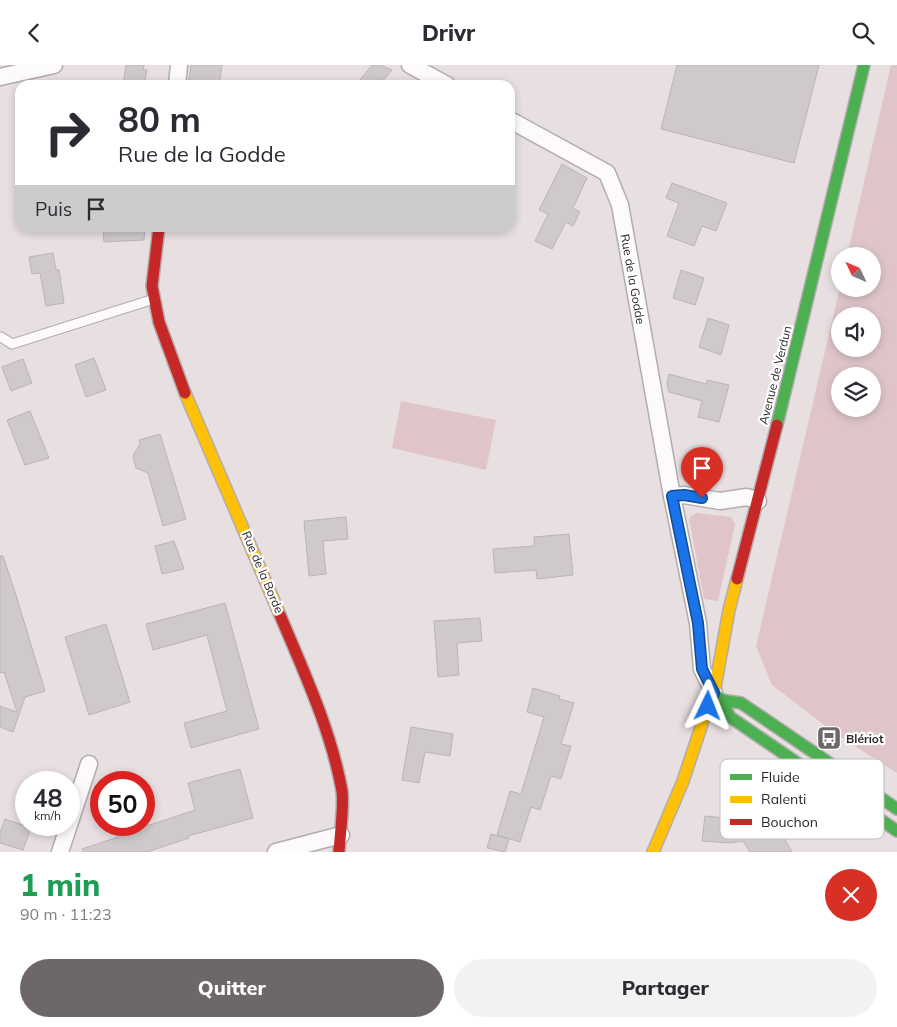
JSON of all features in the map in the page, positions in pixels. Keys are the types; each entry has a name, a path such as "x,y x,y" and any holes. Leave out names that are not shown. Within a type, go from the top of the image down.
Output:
{"street":[{"path":"0,77 54,65"},
{"path":"178,80 179,65"},
{"path":"410,65 438,80"},
{"name":"Avenue de Verdun","path":"653,852 683,781 707,709 718,696 729,610 758,501 864,65"},
{"name":"Rue de la Godde","path":"515,123 607,173 620,205 672,496 698,623 702,669 718,696"},
{"name":"Rue de la Borde","path":"158,232 152,286 159,322 186,395 313,693 331,747 342,793 341,835 338,852"},
{"path":"672,496 684,495 720,501 747,497 758,501"},
{"path":"718,696 741,703 824,759"},
{"path":"718,696 730,717 790,759"},
{"path":"60,852 89,764"},
{"path":"884,800 897,809"},
{"path":"884,822 897,831"},
{"path":"276,852 341,835"}],"lane":[{"path":"1,337 12,344 154,299"}],"shaded area":[{"path":"891,65 897,65 897,773 884,765 884,759 875,759 836,734 772,685 756,646 831,325 831,357 881,357 881,307 835,307 838,297 881,297 881,247 849,247"},
{"path":"401,401 496,420 486,470 392,448"},
{"path":"696,513 731,517 735,524 718,601 704,599 689,518"}],"building":[{"path":"126,65 144,65 143,70 147,70 145,80 124,80"},
{"path":"191,65 222,65 220,80 189,80"},
{"path":"372,65 380,65 392,70 383,80 360,80"},
{"path":"677,65 819,65 794,163 661,129"},
{"path":"562,164 587,178 573,208 580,212 573,226 566,222 552,249 535,241 548,214 539,210"},
{"path":"672,183 727,203 716,231 702,226 694,246 667,236 679,203 666,198"},
{"path":"103,232 145,232 144,240 104,242"},
{"path":"53,253 56,270 59,270 64,303 46,306 40,273 32,274 29,257"},
{"path":"681,270 704,278 695,305 673,298"},
{"path":"708,318 729,325 721,355 699,347"},
{"path":"94,358 106,390 86,397 75,365"},
{"path":"23,359 32,383 11,391 2,367"},
{"path":"669,374 706,384 707,380 729,385 719,422 698,417 702,401 669,392 667,383"},
{"path":"30,411 49,458 25,465 7,420"},
{"path":"160,434 186,519 163,526 148,473 136,468 133,456 140,444 139,440"},
{"path":"346,517 348,539 323,541 326,574 309,576 304,521"},
{"path":"569,534 573,575 537,579 536,570 495,573 493,549 534,546 534,537"},
{"path":"174,541 184,569 162,574 155,546"},
{"path":"0,556 3,556 16,595 45,691 25,697 13,732 0,727 0,706 17,712 4,672 0,673"},
{"path":"225,603 259,729 191,748 184,723 227,711 207,635 153,650 146,624"},
{"path":"480,618 482,641 457,643 459,675 438,677 434,621"},
{"path":"106,624 130,702 89,715 65,637"},
{"path":"533,688 560,696 559,699 574,703 561,744 571,746 561,779 551,776 540,810 531,807 520,842 497,835 510,791 521,794 544,717 527,712"},
{"path":"411,727 453,734 450,756 425,752 419,783 402,780"},
{"path":"240,769 253,818 188,836 189,838 147,852 83,852 82,849 118,836 155,836 155,823 195,810 188,783"},
{"path":"705,816 720,817 720,839 785,839 792,852 750,852 743,841 730,843 702,841"},
{"path":"5,819 15,822 15,836 28,836 23,850 0,843 0,833"},
{"path":"491,834 509,839 505,852 487,848"}],"traffic: fast":[{"path":"777,425 864,65"},
{"path":"714,693 721,700 730,717 792,759"},
{"path":"721,700 741,703 823,759"},
{"path":"884,800 897,809"},
{"path":"884,822 897,831"}],"traffic: slow":[{"path":"185,393 280,615"},
{"path":"653,852 683,781 714,693 729,610 737,579"}],"traffic: jam":[{"path":"158,232 152,286 159,322 185,393"},
{"path":"737,579 777,425"},
{"path":"280,615 316,701 337,768 342,791 339,852"}],"place":[{"name":"Blériot","path":"829,738"}],"route":[{"path":"702,498 684,495 672,496 698,623 702,669 714,693 708,706"}]}
